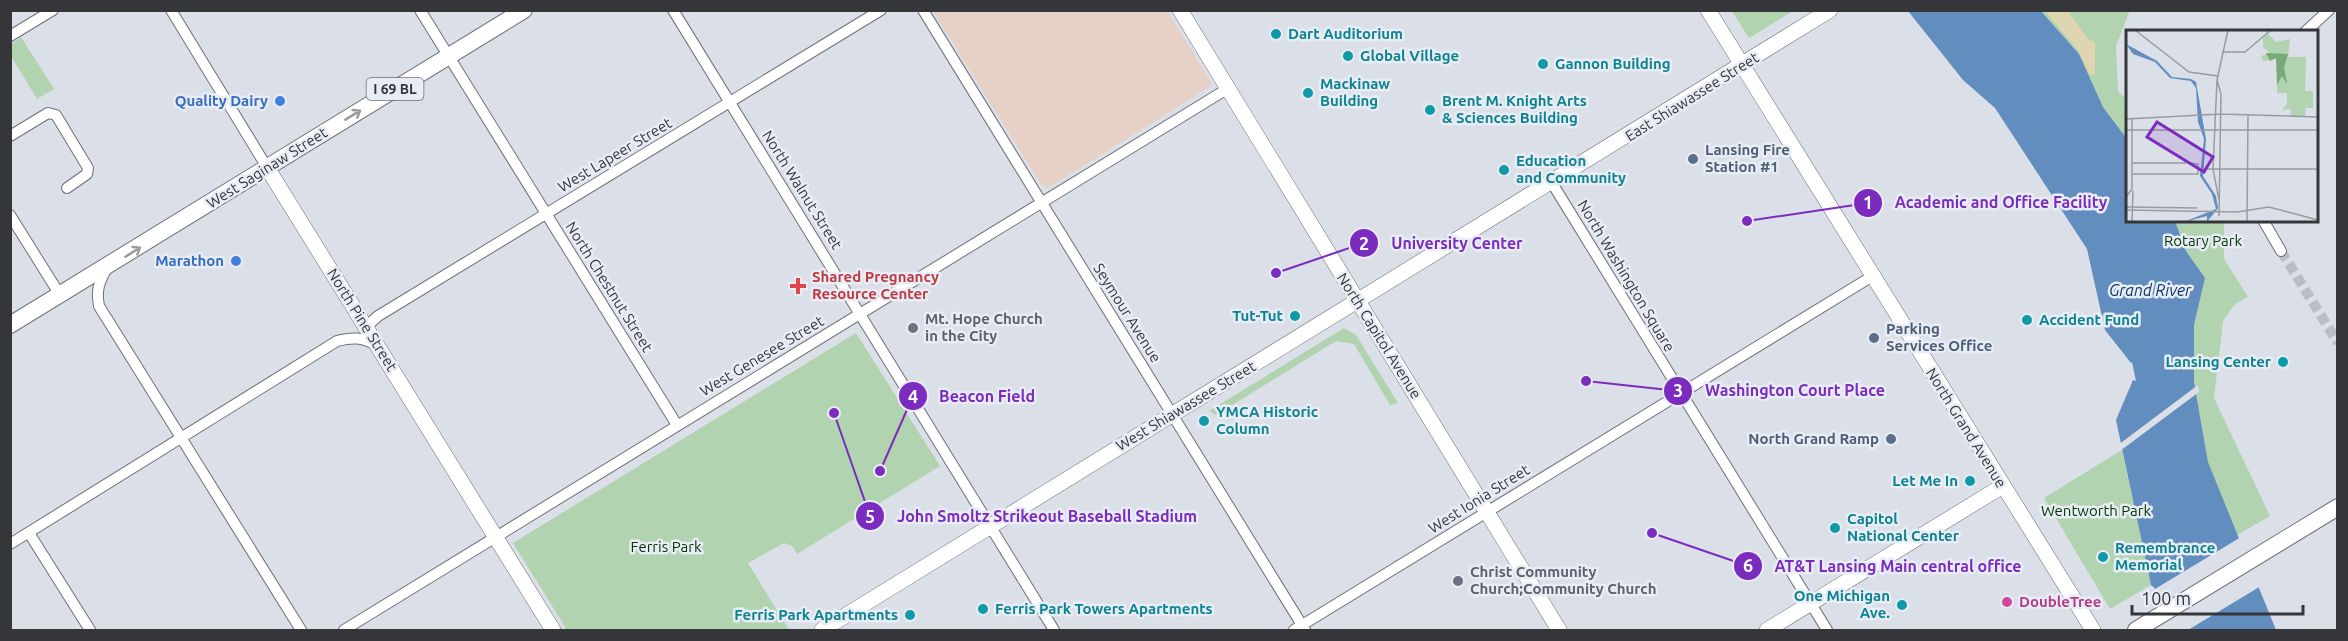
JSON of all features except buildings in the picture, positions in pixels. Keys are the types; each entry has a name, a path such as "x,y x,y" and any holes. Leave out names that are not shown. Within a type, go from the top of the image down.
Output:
{"main road":[{"name":"West Saginaw Street","path":"10,326 524,10"},
{"path":"2136,630 2337,507"}],"street":[{"path":"10,36 53,10"},
{"name":"North Pine Street","path":"171,10 552,630"},
{"name":"North Chestnut Street","path":"420,10 677,425"},
{"name":"North Walnut Street","path":"673,10 1054,630"},
{"name":"West Lapeer Street","path":"367,326 378,316 881,10"},
{"name":"Seymour Avenue","path":"923,10 1301,629"},
{"name":"North Capitol Avenue","path":"1180,10 1559,630"},
{"name":"North Grand Avenue","path":"1708,10 2001,487 2093,630"},
{"name":"East Shiawassee Street","path":"1552,183 1830,10"},
{"path":"2307,30 2330,10"},
{"name":"West Genesee Street","path":"344,630 1227,89"},
{"path":"10,136 48,113 56,115 88,168 87,174 67,188"},
{"name":"West Shiawassee Street","path":"822,630 1552,183"},
{"name":"North Washington Square","path":"1552,183 1827,630"},
{"path":"10,215 60,295"},
{"path":"2264,222 2281,251"},
{"path":"107,268 99,281 97,293 99,306 301,630"},
{"name":"West Ionia Street","path":"1301,629 1871,277"},
{"path":"10,544 337,341 350,337 362,339 378,347"},
{"path":"1767,630 2001,487"},
{"path":"29,533 90,630"}],"shaded area":[{"path":"933,11 1167,11 1210,80 1211,86 1048,188 1042,186"}],"green space":[{"path":"2130,10 2116,46 2118,92 2126,98 2126,138 2103,107 2079,54 2041,11"},
{"path":"1732,11 1793,11 1749,38"},
{"path":"21,37 54,89 37,99 11,56 11,44"},
{"name":"Rotary Park","path":"2175,222 2224,222 2224,259 2248,297 2235,304 2223,321 2214,398 2270,516 2237,535 2208,462 2194,382 2194,325 2205,278 2185,251"},
{"path":"1344,328 1356,335 1398,403 1390,405 1354,344 1336,341 1216,415 1209,411"},
{"name":"Ferris Park","path":"856,333 940,466 797,554 792,546 784,543 748,563 789,630 567,630 513,543"},
{"name":"Wentworth Park","path":"2122,450 2151,585 2110,609 2044,498"}],"sand":[{"path":"2045,11 2068,11 2088,39 2095,42 2095,74 2090,75 2078,50"}],"water":[{"name":"Grand River","path":"1908,11 2041,11 2079,54 2103,107 2126,138 2126,222 2175,222 2186,251 2205,278 2194,325 2194,382 2208,462 2276,630 2191,630 2151,585 2116,420 2133,380 2136,381 2132,362 2105,330 2087,249 1995,108 1963,80"}],"pier":[{"path":"2198,385 2199,392 2120,451 2118,445"},
{"path":"2241,537 2261,586 2188,630 2150,588 2153,586 2155,589"}],"tunnel":[{"path":"2281,251 2338,343"}],"place":[{"name":"Dart Auditorium","path":"1276,34"},
{"name":"Global Village","path":"1348,56"},
{"name":"Gannon Building","path":"1543,64"},
{"name":"Mackinaw Building","path":"1308,93"},
{"name":"Quality Dairy","path":"280,101"},
{"name":"Brent M. Knight Arts & Sciences Building","path":"1430,110"},
{"name":"Lansing Fire Station #1","path":"1693,159"},
{"name":"Education and Community","path":"1504,170"},
{"name":"Academic and Office Facility","path":"1747,221"},
{"name":"Marathon","path":"236,261"},
{"name":"University Center","path":"1276,273"},
{"name":"Shared Pregnancy Resource Center","path":"798,286"},
{"name":"Tut-Tut","path":"1295,316"},
{"name":"Accident Fund","path":"2027,320"},
{"name":"Mt. Hope Church in the City","path":"913,328"},
{"name":"Parking Services Office","path":"1874,338"},
{"name":"Lansing Center","path":"2283,362"},
{"name":"Washington Court Place","path":"1586,381"},
{"name":"John Smoltz Strikeout Baseball Stadium","path":"834,413"},
{"name":"YMCA Historic Column","path":"1204,421"},
{"name":"North Grand Ramp","path":"1891,439"},
{"name":"Beacon Field","path":"880,471"},
{"name":"Let Me In","path":"1970,481"},
{"name":"Capitol National Center","path":"1835,528"},
{"name":"AT&T Lansing Main central office","path":"1652,533"},
{"name":"Remembrance Memorial","path":"2103,557"},
{"name":"Christ Community Church;Community Church","path":"1458,581"},
{"name":"DoubleTree","path":"2007,602"},
{"name":"One Michigan Ave.","path":"1902,605"},
{"name":"Ferris Park Towers Apartments","path":"983,609"},
{"name":"Ferris Park Apartments","path":"910,615"}]}
